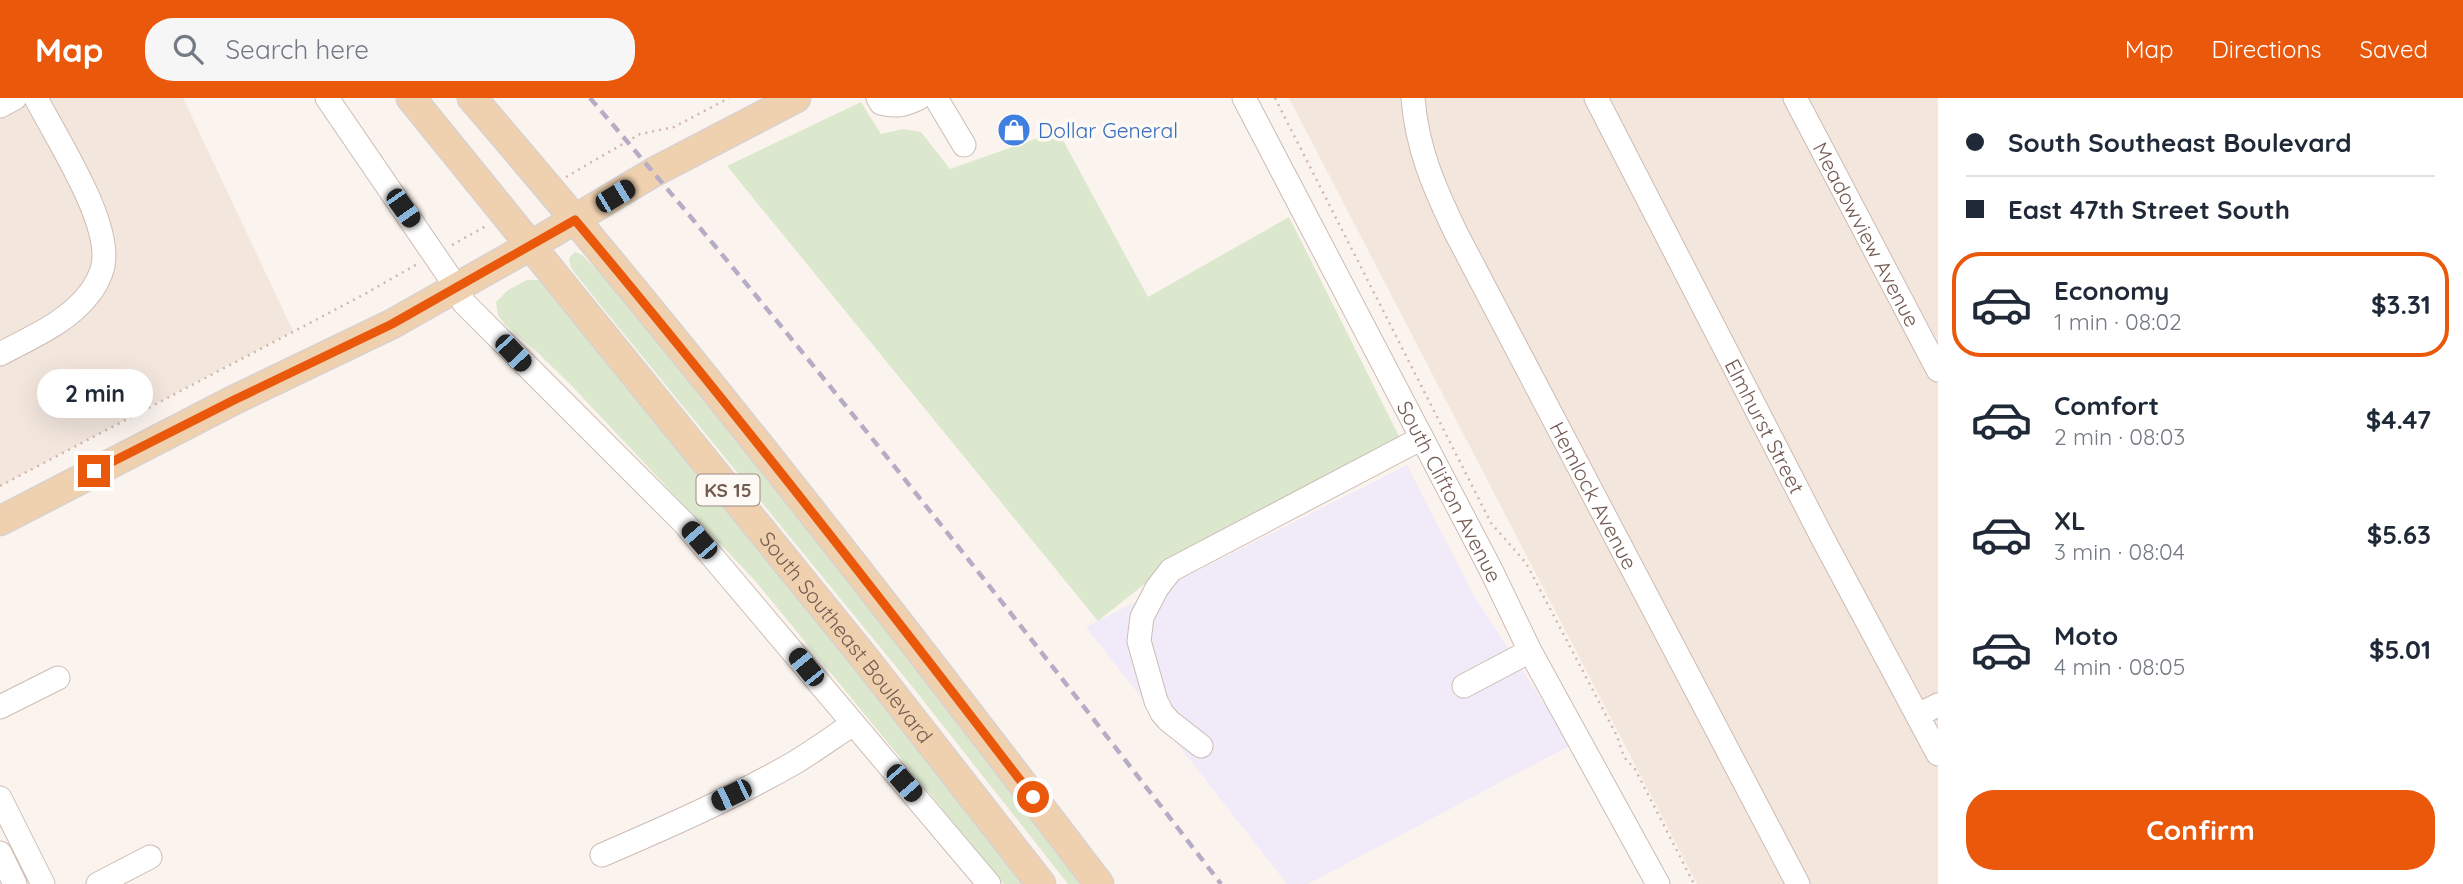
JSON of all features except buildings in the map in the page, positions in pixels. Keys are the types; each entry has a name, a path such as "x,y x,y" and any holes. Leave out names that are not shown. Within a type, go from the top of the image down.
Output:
{"main road":[{"name":"South Southeast Boulevard","path":"411,98 863,656 1041,884"},
{"name":"KS 15","path":"472,98 548,187 818,519 919,646 1099,884"},
{"path":"0,521 234,400 392,324 654,172 796,98"}],"street":[{"path":"0,106 15,98"},
{"path":"0,354 75,309 89,294 103,266 103,241 96,215 36,98"},
{"path":"327,98 457,288 464,303 684,523 989,884"},
{"path":"878,98 881,103 892,106 904,106 919,98"},
{"path":"936,98 964,145"},
{"name":"South Clifton Avenue","path":"1244,98 1530,651 1658,884"},
{"name":"Hemlock Avenue","path":"1413,98 1417,136 1423,157 1456,233 1798,884"},
{"name":"Elmhurst Street","path":"1596,98 1822,537 1928,710 1938,754"},
{"name":"Meadowview Avenue","path":"1795,98 1938,370"},
{"path":"1201,746 1162,713 1148,676 1139,641 1142,617 1157,588 1171,570 1422,438"},
{"path":"1464,686 1530,651"},
{"path":"0,708 58,678"},
{"path":"602,855 654,833 794,763 853,724"},
{"path":"0,798 43,884"},
{"path":"0,853 16,884"},
{"path":"98,884 150,857"}],"path":[{"path":"548,187 640,134 674,127 729,98"},
{"path":"1275,98 1491,523 1526,562 1617,736 1624,757 1635,769 1694,884"},
{"path":"0,486 363,295 505,215"}],"shaded area":[{"path":"0,98 183,98 293,331 0,486"},
{"path":"1289,98 1938,98 1938,884 1697,884"},
{"path":"1407,465 1473,594 1571,745 1308,884 1287,884 1086,627"}],"green space":[{"path":"861,102 881,134 903,129 921,132 950,169 1058,131 1148,297 1289,217 1400,438 1186,551 1098,621 727,166"},
{"path":"575,252 582,255 603,276 694,387 909,653 1089,884 1068,884 911,685 571,268 569,258"},
{"path":"527,280 541,280 623,375 1030,884 1004,884 756,582 572,386 505,325 498,315 496,302 508,290"}],"railway":[{"path":"590,98 672,194 911,487 1221,884"}],"place":[{"name":"Dollar General","path":"1014,130"}],"route":[{"path":"94,471 392,324 575,220 776,465 919,646 1033,797"}]}
